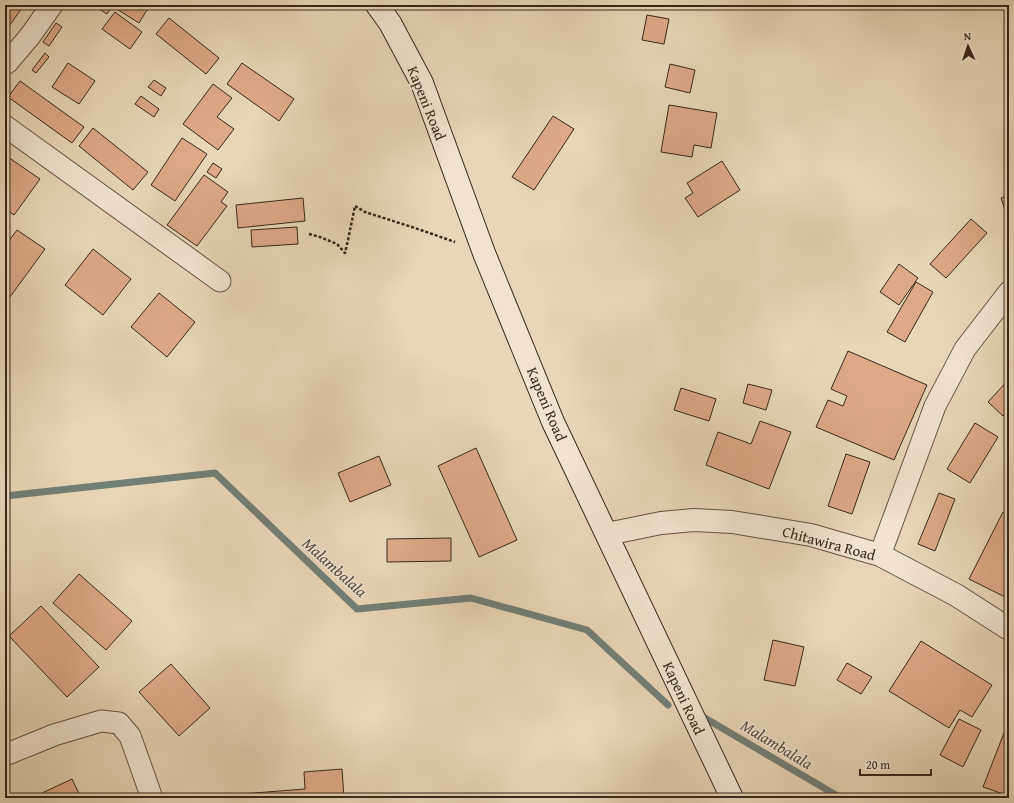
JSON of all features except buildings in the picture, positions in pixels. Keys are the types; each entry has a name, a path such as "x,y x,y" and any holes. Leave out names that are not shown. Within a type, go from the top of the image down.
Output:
{"main road":[{"name":"Kapeni Road","path":"377,5 390,23 422,83 484,252 553,422 732,798"},
{"name":"Chitawira Road","path":"607,534 661,523 694,520 732,522 811,535 880,556 956,595 1009,628"}],"street":[{"path":"5,64 30,36 52,5"},
{"path":"5,126 220,281"},
{"path":"880,556 934,406 964,349 1009,292"},
{"path":"5,756 54,735 101,720 119,723 130,736 152,798"}],"path":[{"path":"309,234 337,244 345,253 354,206 365,212 484,252"}],"waterway":[{"name":"Malambalala","path":"5,496 215,473 357,609 471,598 587,630 668,705"},
{"name":"Malambalala","path":"698,714 841,798"}]}
